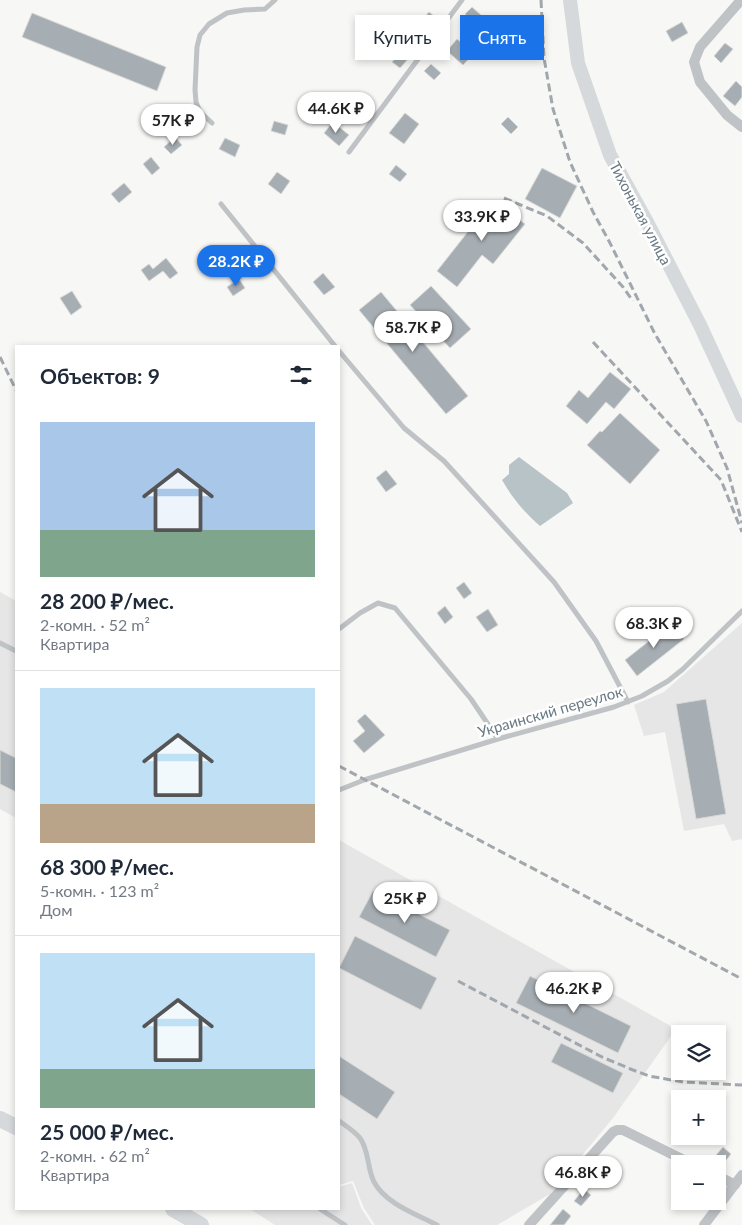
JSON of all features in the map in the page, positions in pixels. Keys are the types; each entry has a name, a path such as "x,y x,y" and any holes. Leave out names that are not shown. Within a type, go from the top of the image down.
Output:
{"main road":[{"path":"0,1119 15,1126"},
{"path":"176,1210 201,1225"}],"street":[{"name":"Тихонькая улица","path":"570,0 578,62 610,155 696,316 742,416"},
{"path":"741,0 700,47 694,62 700,82 727,115 742,127"},
{"path":"528,1225 608,1135 618,1130 623,1130 674,1155"},
{"path":"704,1225 742,1176"},
{"path":"726,1180 735,1185"}],"lane":[{"path":"212,124 200,112 196,102 197,47 200,35 209,24 227,12 266,9 275,0"},
{"path":"349,152 462,0"},
{"path":"221,204 334,345"},
{"path":"340,351 404,428 444,460 554,582 596,640 628,702"},
{"path":"340,628 360,613 378,603 395,608 471,699 498,739"},
{"name":"Украинский переулок","path":"340,790 364,780 498,739 628,702 654,690 683,670 742,611"},
{"path":"0,643 15,651"},
{"path":"340,1122 353,1131 363,1143 370,1173 379,1189 402,1207 437,1225"},
{"path":"322,1210 345,1225"}],"shaded area":[{"path":"519,457 567,493 573,503 540,526 519,505 502,480 509,474 509,465"},
{"path":"0,592 15,600 15,817 0,809"},
{"path":"742,623 742,839 732,841 724,824 684,831 665,732 644,736 634,705 664,692"},
{"path":"340,841 671,1026 671,1036 613,1118 550,1194 497,1225 375,1225 364,1208 353,1181 340,1185"},
{"path":"352,1183 361,1208 372,1225 275,1225 252,1210 340,1210 340,1187"}],"building":[{"path":"472,7 481,15 466,15"},
{"path":"32,13 166,67 157,91 22,37"},
{"path":"682,22 688,33 672,42 666,31"},
{"path":"457,39 460,41 460,60 468,60 463,65 450,54 450,47"},
{"path":"725,43 733,49 721,63 714,56"},
{"path":"394,60 407,60 400,68 392,62"},
{"path":"431,64 441,73 434,80 424,71"},
{"path":"736,81 742,87 742,97 735,106 723,96"},
{"path":"362,99 372,108 361,122 350,114"},
{"path":"405,113 419,124 404,144 389,133"},
{"path":"508,117 518,127 511,134 501,124"},
{"path":"274,121 288,125 285,135 271,131"},
{"path":"333,122 349,135 339,146 324,133"},
{"path":"175,137 182,145 171,154 164,147"},
{"path":"225,138 240,145 235,157 219,149"},
{"path":"151,157 160,168 152,175 143,164"},
{"path":"396,165 407,174 400,182 389,174"},
{"path":"542,168 577,186 560,218 525,199"},
{"path":"277,172 290,181 281,194 268,184"},
{"path":"124,183 132,192 119,203 111,194"},
{"path":"493,200 525,224 493,264 482,255 457,287 437,271"},
{"path":"166,258 178,273 170,279 163,271 149,281 141,270 149,264 153,269"},
{"path":"323,273 335,287 324,295 313,282"},
{"path":"239,279 245,288 233,296 227,287"},
{"path":"431,286 471,329 450,348 410,305"},
{"path":"72,291 82,307 71,315 60,298"},
{"path":"381,292 468,396 446,414 359,310"},
{"path":"610,372 631,389 614,409 606,402 587,424 566,406 579,390 588,398"},
{"path":"620,413 660,450 630,484 587,445"},
{"path":"386,470 397,484 386,492 376,478"},
{"path":"464,582 472,593 464,599 456,588"},
{"path":"445,606 453,617 445,624 437,613"},
{"path":"488,609 498,625 487,632 476,617"},
{"path":"672,623 684,639 637,676 625,660"},
{"path":"706,699 726,814 696,819 676,704"},
{"path":"365,714 385,735 364,753 353,741 365,731 357,721"},
{"path":"0,750 15,758 15,792 0,784"},
{"path":"373,891 450,930 436,957 359,917"},
{"path":"355,936 437,978 421,1010 340,969"},
{"path":"530,976 631,1026 618,1053 516,1003"},
{"path":"561,1043 623,1073 613,1093 551,1062"},
{"path":"340,1057 395,1092 377,1119 340,1095"},
{"path":"723,1147 731,1154 726,1160 726,1155 716,1155"},
{"path":"600,1163 607,1169 598,1180 591,1174"},
{"path":"584,1189 591,1195 581,1206 574,1201"},
{"path":"563,1209 571,1216 564,1225 550,1225"}],"railway":[{"path":"541,0 544,58 553,109 570,162 593,212 655,334 706,421 727,468 742,523"},
{"path":"504,198 547,216 583,243 623,287 633,301"},
{"path":"593,342 721,480 742,532"},
{"path":"0,357 15,388"},
{"path":"340,767 742,979"},
{"path":"458,981 602,1057 649,1076 683,1082 742,1085"}]}
